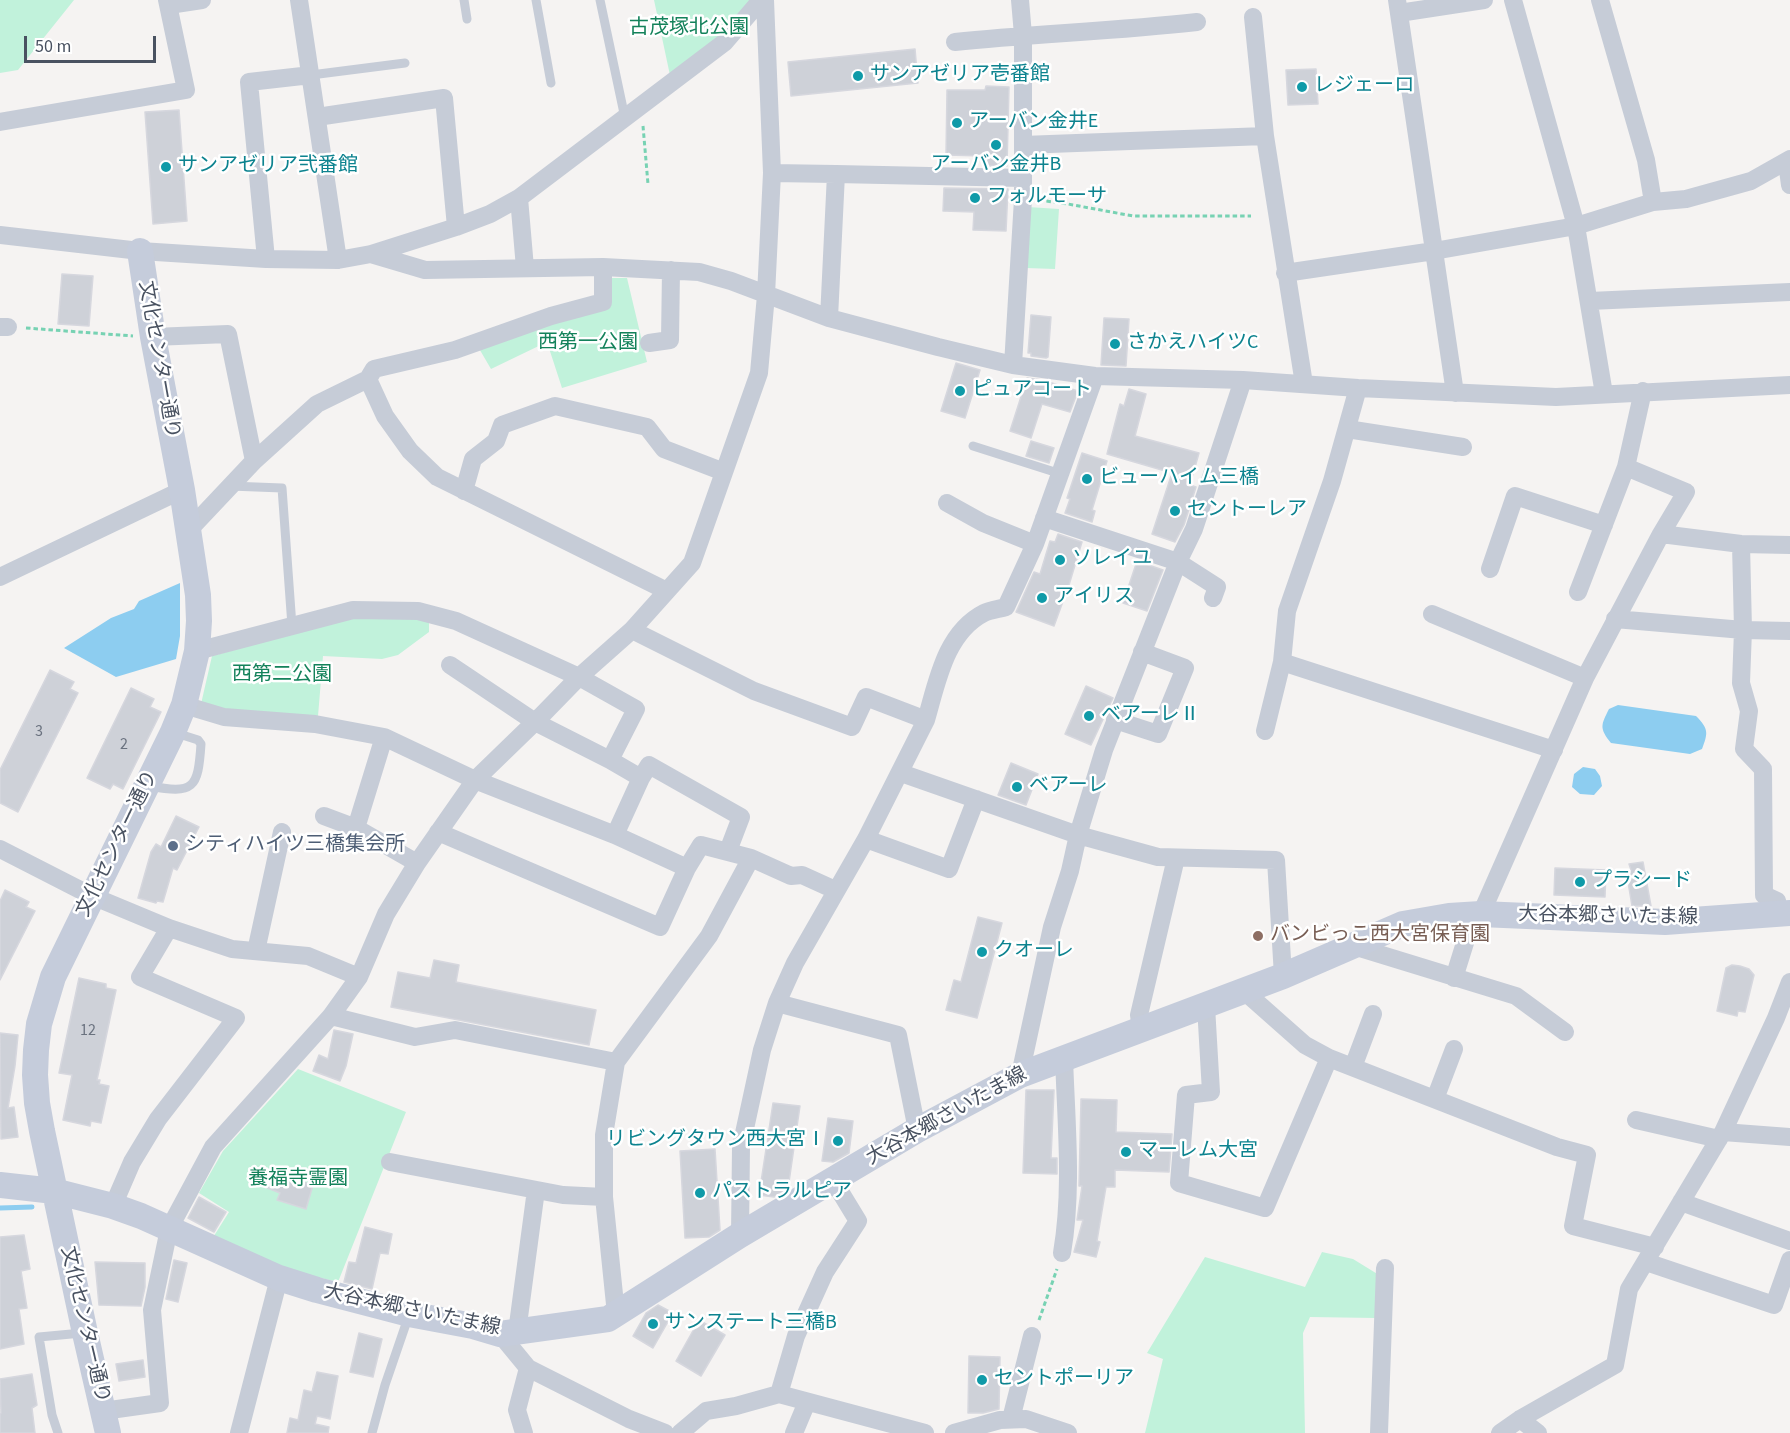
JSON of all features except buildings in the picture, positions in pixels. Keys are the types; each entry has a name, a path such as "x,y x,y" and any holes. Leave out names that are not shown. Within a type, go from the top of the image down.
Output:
{"main road":[{"name":"文化センター通り","path":"106,1422 54,1191 37,1103 35,1075 39,1024 53,977 173,732 184,705 197,651 198,595 140,251"},
{"name":"大谷本郷さいたま線","path":"0,1185 54,1191 113,1206 279,1278 409,1314 509,1333 608,1319 740,1235 917,1130 1020,1075 1283,976 1403,924 1449,916 1478,914 1665,922 1785,913"}],"street":[{"path":"0,123 186,90 168,3 202,0"},
{"path":"299,0 338,260"},
{"path":"0,235 140,251 266,259 338,260 371,254 456,227 490,214 519,198 725,42 763,0"},
{"path":"106,1422 160,1402 152,1310 169,1229 213,1147 331,1016 359,977 386,914 417,863 475,780 579,677 632,630 692,563 759,373 766,295 772,173 763,0"},
{"path":"1013,365 1023,199 1023,35 1020,0"},
{"path":"1455,393 1398,6 1484,0"},
{"path":"1513,0 1576,226 1604,394"},
{"path":"1600,0 1646,160 1653,202"},
{"path":"1253,17 1265,136 1304,384"},
{"path":"955,42 1197,22"},
{"path":"266,259 249,82 311,75"},
{"path":"317,117 444,98 456,227"},
{"path":"1023,145 1265,136"},
{"path":"1285,273 1434,251 1576,226 1653,202 1686,199 1751,181 1788,160 1790,185"},
{"path":"772,173 1023,177"},
{"path":"829,318 836,174"},
{"path":"519,198 525,268"},
{"path":"371,254 425,270 603,267 699,272 731,281 829,318 1013,365 1095,376 1243,380 1557,397 1790,385"},
{"path":"188,531 254,461 317,404 368,379 374,369 455,351 550,316 603,302 603,267"},
{"path":"649,343 670,340 671,270"},
{"path":"1590,301 1790,292"},
{"path":"153,337 228,334 254,461"},
{"path":"740,1235 741,1147 762,1050 777,1003 795,963 901,773 926,720 946,656 966,625 985,612 1006,607 1035,544 1095,376"},
{"path":"368,379 385,416 410,451 437,477 667,591"},
{"path":"1020,1075 1052,927 1104,750 1178,562 1194,529 1243,380"},
{"path":"1265,731 1282,662 1287,611 1332,481 1358,388"},
{"path":"1578,592 1626,466 1643,391"},
{"path":"464,491 473,459 496,441 502,425 555,406 647,427 664,449 724,472"},
{"path":"1347,429 1463,447"},
{"path":"1454,978 1478,914 1585,678 1661,534 1686,492 1626,466"},
{"path":"0,577 182,490"},
{"path":"1491,569 1515,496 1604,525"},
{"path":"947,503 982,524 1035,544"},
{"path":"1044,518 1178,562 1217,587 1213,598"},
{"path":"1661,534 1741,544 1790,545"},
{"path":"1741,544 1743,630 1741,683 1749,711 1744,749 1763,769 1764,895 1777,901 1785,913"},
{"path":"197,651 353,610 418,611 456,621 579,677 636,709 610,760"},
{"path":"1432,614 1585,678"},
{"path":"1615,620 1743,630 1790,631"},
{"path":"632,630 754,691 852,728 866,697 926,720"},
{"path":"1115,720 1158,734 1185,668 1142,652"},
{"path":"1282,662 1554,750"},
{"path":"450,665 534,722 641,778"},
{"path":"184,705 224,717 315,724 384,737 475,780 615,835 687,868"},
{"path":"356,828 384,737"},
{"path":"615,835 649,765 741,817 728,851"},
{"path":"901,773 1078,835 1158,857 1276,860 1283,976"},
{"path":"866,839 949,869 976,799"},
{"path":"324,816 356,828 417,863"},
{"path":"256,951 282,832"},
{"path":"438,832 660,927 687,868 701,845 751,858 791,876 802,875 835,890"},
{"path":"0,849 92,896 169,928 232,949 308,956 359,977"},
{"path":"616,1314 604,1197 604,1135 616,1062 709,936 751,858"},
{"path":"1141,1029 1139,1015 1176,858"},
{"path":"113,1206 132,1162 158,1119 236,1018 140,977 169,928"},
{"path":"1353,946 1516,996 1565,1032"},
{"path":"1500,1433 1520,1419 1615,1365 1629,1290 1721,1135 1776,1018 1790,982"},
{"path":"1244,991 1305,1045 1329,1058 1557,1147 1587,1155 1573,1226 1650,1254 1782,1308 1790,1260"},
{"path":"777,1003 898,1035 917,1130"},
{"path":"1206,1006 1211,1092 1186,1095 1179,1183 1265,1208 1329,1058"},
{"path":"1353,1067 1373,1014"},
{"path":"331,1016 415,1037 455,1030 616,1062"},
{"path":"1435,1099 1454,1049"},
{"path":"1062,1253 1068,1185 1064,1057"},
{"path":"1636,1120 1721,1135 1790,1137"},
{"path":"390,1162 563,1196 604,1197"},
{"path":"779,1394 796,1336 825,1272 858,1221 833,1180"},
{"path":"536,1190 509,1333 528,1368 629,1419 665,1433"},
{"path":"1681,1202 1790,1241"},
{"path":"1379,1433 1385,1269"},
{"path":"239,1433 279,1278"},
{"path":"1011,1419 1032,1336"},
{"path":"524,1433 517,1410 528,1368"},
{"path":"680,1433 706,1411 736,1406 779,1394 925,1433"},
{"path":"795,1433 807,1402"},
{"path":"954,1433 1000,1419 1026,1419 1068,1433"},
{"path":"1520,1419 1538,1433"}],"lane":[{"path":"464,0 467,19"},
{"path":"536,0 551,83"},
{"path":"600,0 625,118"},
{"path":"311,75 405,63"},
{"path":"973,446 1061,474"},
{"path":"230,486 282,488 292,626"},
{"path":"147,786 180,790 193,782 198,774 201,744 198,740 173,732"},
{"path":"372,1433 385,1385 409,1314"},
{"path":"58,1433 52,1415 39,1336 85,1333"}],"path":[{"path":"641,106 648,184"},
{"path":"1023,199 1068,204 1133,216 1251,216"},
{"path":"4,327 153,337"},
{"path":"1032,1336 1062,1253"}],"green space":[{"path":"0,0 74,0 18,70 0,73"},
{"name":"古茂塚北公園","path":"654,0 752,0 723,40 671,80"},
{"path":"1028,207 1059,209 1055,269 1026,268"},
{"name":"西第一公園","path":"607,278 627,278 647,362 562,388 547,342 491,369 477,345 605,304"},
{"name":"西第二公園","path":"354,617 429,619 429,632 398,655 382,659 323,656 318,716 223,712 201,704 212,656"},
{"name":"養福寺霊園","path":"298,1069 406,1112 338,1282 279,1268 212,1239 229,1212 199,1193 223,1151"},
{"path":"1322,1252 1353,1259 1379,1275 1375,1318 1310,1317 1303,1333 1305,1433 1145,1433 1163,1359 1147,1353 1205,1257 1305,1287"}],"water":[{"path":"180,583 180,636 176,659 116,677 64,648 111,618 134,609 139,601"},
{"path":"1618,705 1696,716 1706,731 1702,749 1690,754 1611,743 1604,734 1602,726 1609,709"},
{"path":"1583,767 1595,769 1600,776 1602,786 1594,795 1580,794 1572,787 1574,774"}],"waterway":[{"path":"0,1208 32,1207"}],"place":[{"name":"サンアゼリア壱番館","path":"858,76"},
{"name":"レジェーロ","path":"1302,87"},
{"name":"アーバン金井E","path":"957,123"},
{"name":"アーバン金井B","path":"996,145"},
{"name":"サンアゼリア弐番館","path":"166,167"},
{"name":"フォルモーサ","path":"975,198"},
{"name":"さかえハイツC","path":"1115,344"},
{"name":"ピュアコート","path":"960,391"},
{"name":"ビューハイム三橋","path":"1087,479"},
{"name":"セントーレア","path":"1175,511"},
{"name":"ソレイユ","path":"1060,560"},
{"name":"アイリス","path":"1042,598"},
{"name":"ベアーレⅡ","path":"1089,716"},
{"name":"ベアーレ","path":"1017,787"},
{"name":"シティハイツ三橋集会所","path":"173,846"},
{"name":"プラシード","path":"1580,882"},
{"name":"バンビっこ西大宮保育園","path":"1258,936"},
{"name":"クオーレ","path":"982,952"},
{"name":"リビングタウン西大宮Ⅰ","path":"838,1141"},
{"name":"マーレム大宮","path":"1126,1152"},
{"name":"パストラルピア","path":"700,1193"},
{"name":"サンステート三橋B","path":"653,1324"},
{"name":"セントポーリア","path":"982,1380"}]}
